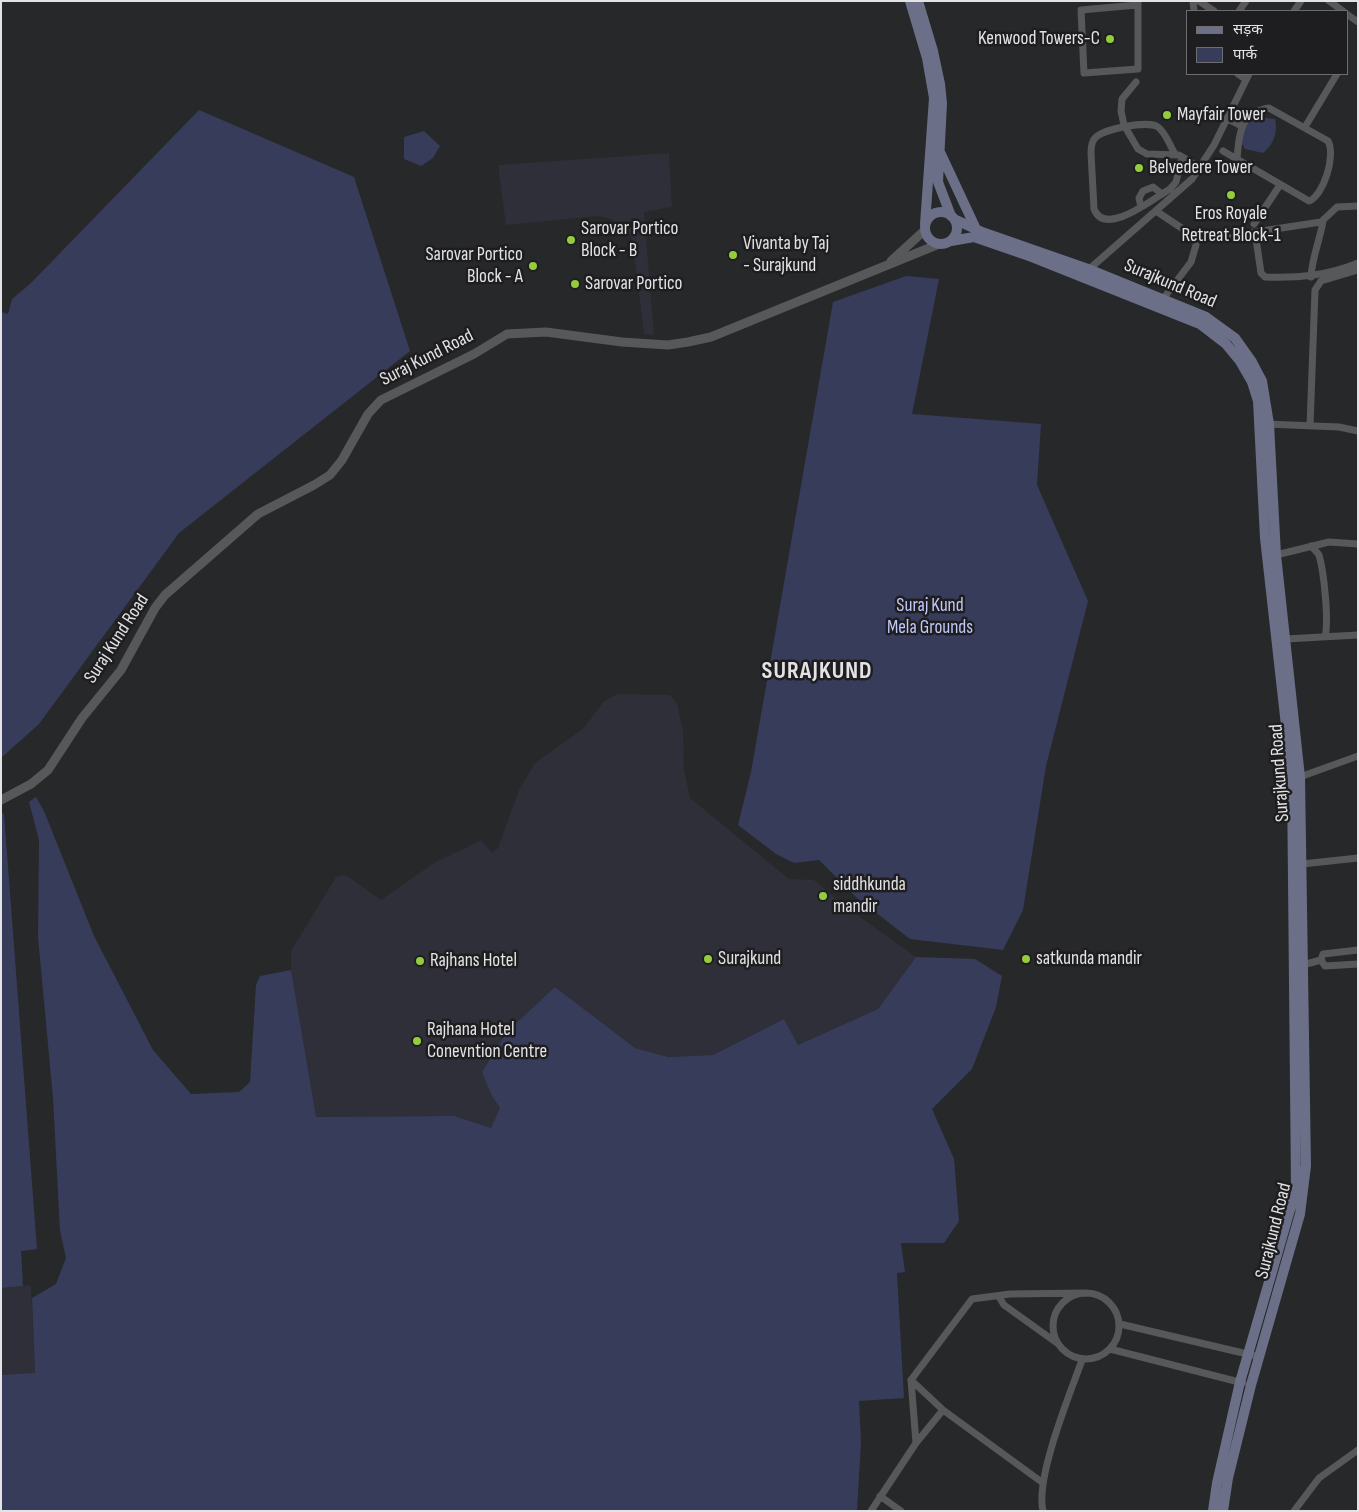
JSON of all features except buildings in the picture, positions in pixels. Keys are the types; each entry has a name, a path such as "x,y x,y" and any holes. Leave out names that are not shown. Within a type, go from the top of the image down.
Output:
{"main road":[{"path":"910,1 927,58 934,98 925,227 928,239 939,244 951,241 956,233 953,217 938,182 941,92 933,51 918,1"},
{"path":"939,151 976,229"},
{"path":"925,227 935,213 942,212 953,217"},
{"name":"Surajkund Road","path":"953,217 976,229 1085,272 1200,324 1211,330 1232,351 1247,372 1255,390 1265,424 1265,538 1296,778"},
{"name":"Surajkund Road","path":"951,241 974,237 1163,299 1211,320 1235,338 1252,362 1262,381 1276,555 1286,640 1296,778 1304,1190 1251,1385 1228,1478 1223,1511"},
{"name":"Surajkund Road","path":"1213,1511 1217,1482 1240,1382 1296,1189 1302,864 1297,848"}],"street":[{"path":"1199,1 1212,10"},
{"path":"1329,1 1342,10"},
{"path":"1138,3 1138,69 1084,73 1081,10 1138,3"},
{"path":"1305,127 1336,75"},
{"path":"1085,272 1192,179 1201,168 1228,119 1247,77"},
{"path":"1136,82 1127,91 1121,104 1126,128 1142,153 1178,156 1201,168"},
{"path":"1223,151 1309,201 1315,197 1331,164 1328,141 1269,108 1249,118 1242,126 1237,159"},
{"path":"1228,119 1242,126"},
{"path":"1142,125 1159,128 1178,156 1176,182 1162,194 1128,215 1101,220 1094,210 1091,153 1093,140 1109,130 1142,125"},
{"path":"1254,224 1280,185"},
{"path":"1141,207 1139,198 1143,191 1152,187 1162,194"},
{"path":"1156,211 1189,233 1197,236 1255,232 1323,220 1337,207 1358,206"},
{"path":"1311,277 1312,258 1320,244 1323,220"},
{"path":"883,268 925,227"},
{"path":"1255,232 1262,276 1311,277 1336,272 1358,263"},
{"name":"Suraj Kund Road","path":"1,800 31,784 48,770 82,718 121,670 155,608 165,596 258,514 330,475 342,460 373,406 390,393 422,381 515,332 546,332 622,342 668,344 711,337 939,244"},
{"path":"1163,299 1191,262 1196,245"},
{"path":"1310,426 1315,290 1321,281 1358,270"},
{"path":"1265,424 1339,427 1358,431"},
{"path":"1276,555 1329,542 1358,544"},
{"path":"1311,546 1319,556 1327,624 1325,637"},
{"path":"1286,640 1358,635"},
{"path":"1296,778 1358,756"},
{"path":"1302,864 1358,858"},
{"path":"1321,960 1323,954 1358,950"},
{"path":"1299,966 1321,960"},
{"path":"1321,960 1325,966 1358,964"},
{"path":"916,1443 912,1380 970,1301 975,1298 999,1297 1010,1294 1086,1293 1098,1296 1109,1302 1116,1312 1120,1324 1118,1338 1110,1350 1097,1358 1082,1360 1068,1354 1057,1343 1004,1305 999,1297"},
{"path":"1057,1343 1053,1330 1054,1316 1061,1304 1073,1296 1086,1293"},
{"path":"1120,1324 1260,1357"},
{"path":"1110,1350 1251,1385"},
{"path":"1042,1511 1043,1483 1082,1360"},
{"path":"912,1380 943,1410 1043,1483"},
{"path":"871,1511 916,1443 943,1410"},
{"path":"1294,1511 1319,1478 1358,1450"},
{"path":"880,1496 902,1511"}],"shaded area":[{"path":"669,153 672,207 644,212 654,335 644,334 633,246 631,236 623,226 611,219 598,216 506,225 498,165"},
{"name":"Rajhans Hotel","path":"619,694 670,695 677,703 683,732 684,770 690,798 789,879 814,880 841,903 916,957 878,1009 798,1045 784,1019 713,1055 668,1057 635,1048 555,987 492,1096 500,1108 491,1129 454,1116 315,1117 291,970 291,951 336,877 346,875 381,900 434,863 481,840 492,853 498,848 519,790 535,763 584,728 604,701"},
{"path":"31,1285 35,1374 1,1375 1,1288"}],"green space":[{"path":"199,110 354,177 410,351 179,533 39,724 1,758 1,312 8,314 12,299 30,284"},
{"path":"1256,117 1275,119 1276,129 1274,137 1270,146 1263,153 1245,149 1241,137 1250,119"},
{"path":"424,131 440,146 433,158 421,166 404,159 404,137"},
{"name":"Suraj Kund Mela Grounds","path":"906,276 939,279 912,414 1041,424 1037,485 1088,601 1046,766 1023,910 1003,950 910,939 857,898 819,860 794,863 776,854 738,825 751,772 833,302"},
{"path":"36,797 44,811 94,936 153,1050 191,1094 239,1092 250,1082 256,985 260,976 291,970 316,1117 454,1116 491,1128 500,1108 492,1096 482,1072 507,1032 555,987 635,1048 668,1057 713,1055 784,1019 798,1045 878,1009 916,957 975,959 1002,976 996,1007 972,1069 932,1109 954,1159 959,1221 944,1243 901,1243 905,1272 897,1273 904,1398 859,1401 861,1442 857,1511 1,1511 1,1375 35,1373 32,1298 56,1284 66,1258 60,1231 53,1098 38,937 39,840 29,802"},
{"path":"1,813 4,814 37,1249 21,1251 23,1286 1,1288"}],"place":[{"name":"Kenwood Towers-C","path":"1110,39"},
{"name":"Mayfair Tower","path":"1167,115"},
{"name":"Belvedere Tower","path":"1139,168"},
{"name":"Eros Royale Retreat Block-1","path":"1231,195"},
{"name":"Sarovar Portico Block - B","path":"571,240"},
{"name":"Vivanta by Taj - Surajkund","path":"733,255"},
{"name":"Sarovar Portico Block - A","path":"533,266"},
{"name":"Sarovar Portico","path":"575,284"},
{"name":"siddhkunda mandir","path":"823,896"},
{"name":"Surajkund","path":"708,959"},
{"name":"satkunda mandir","path":"1026,959"},
{"name":"Rajhans Hotel","path":"420,961"},
{"name":"Rajhana Hotel Conevntion Centre","path":"417,1041"}],"district":[{"name":"SURAJKUND","path":"817,672"}]}
